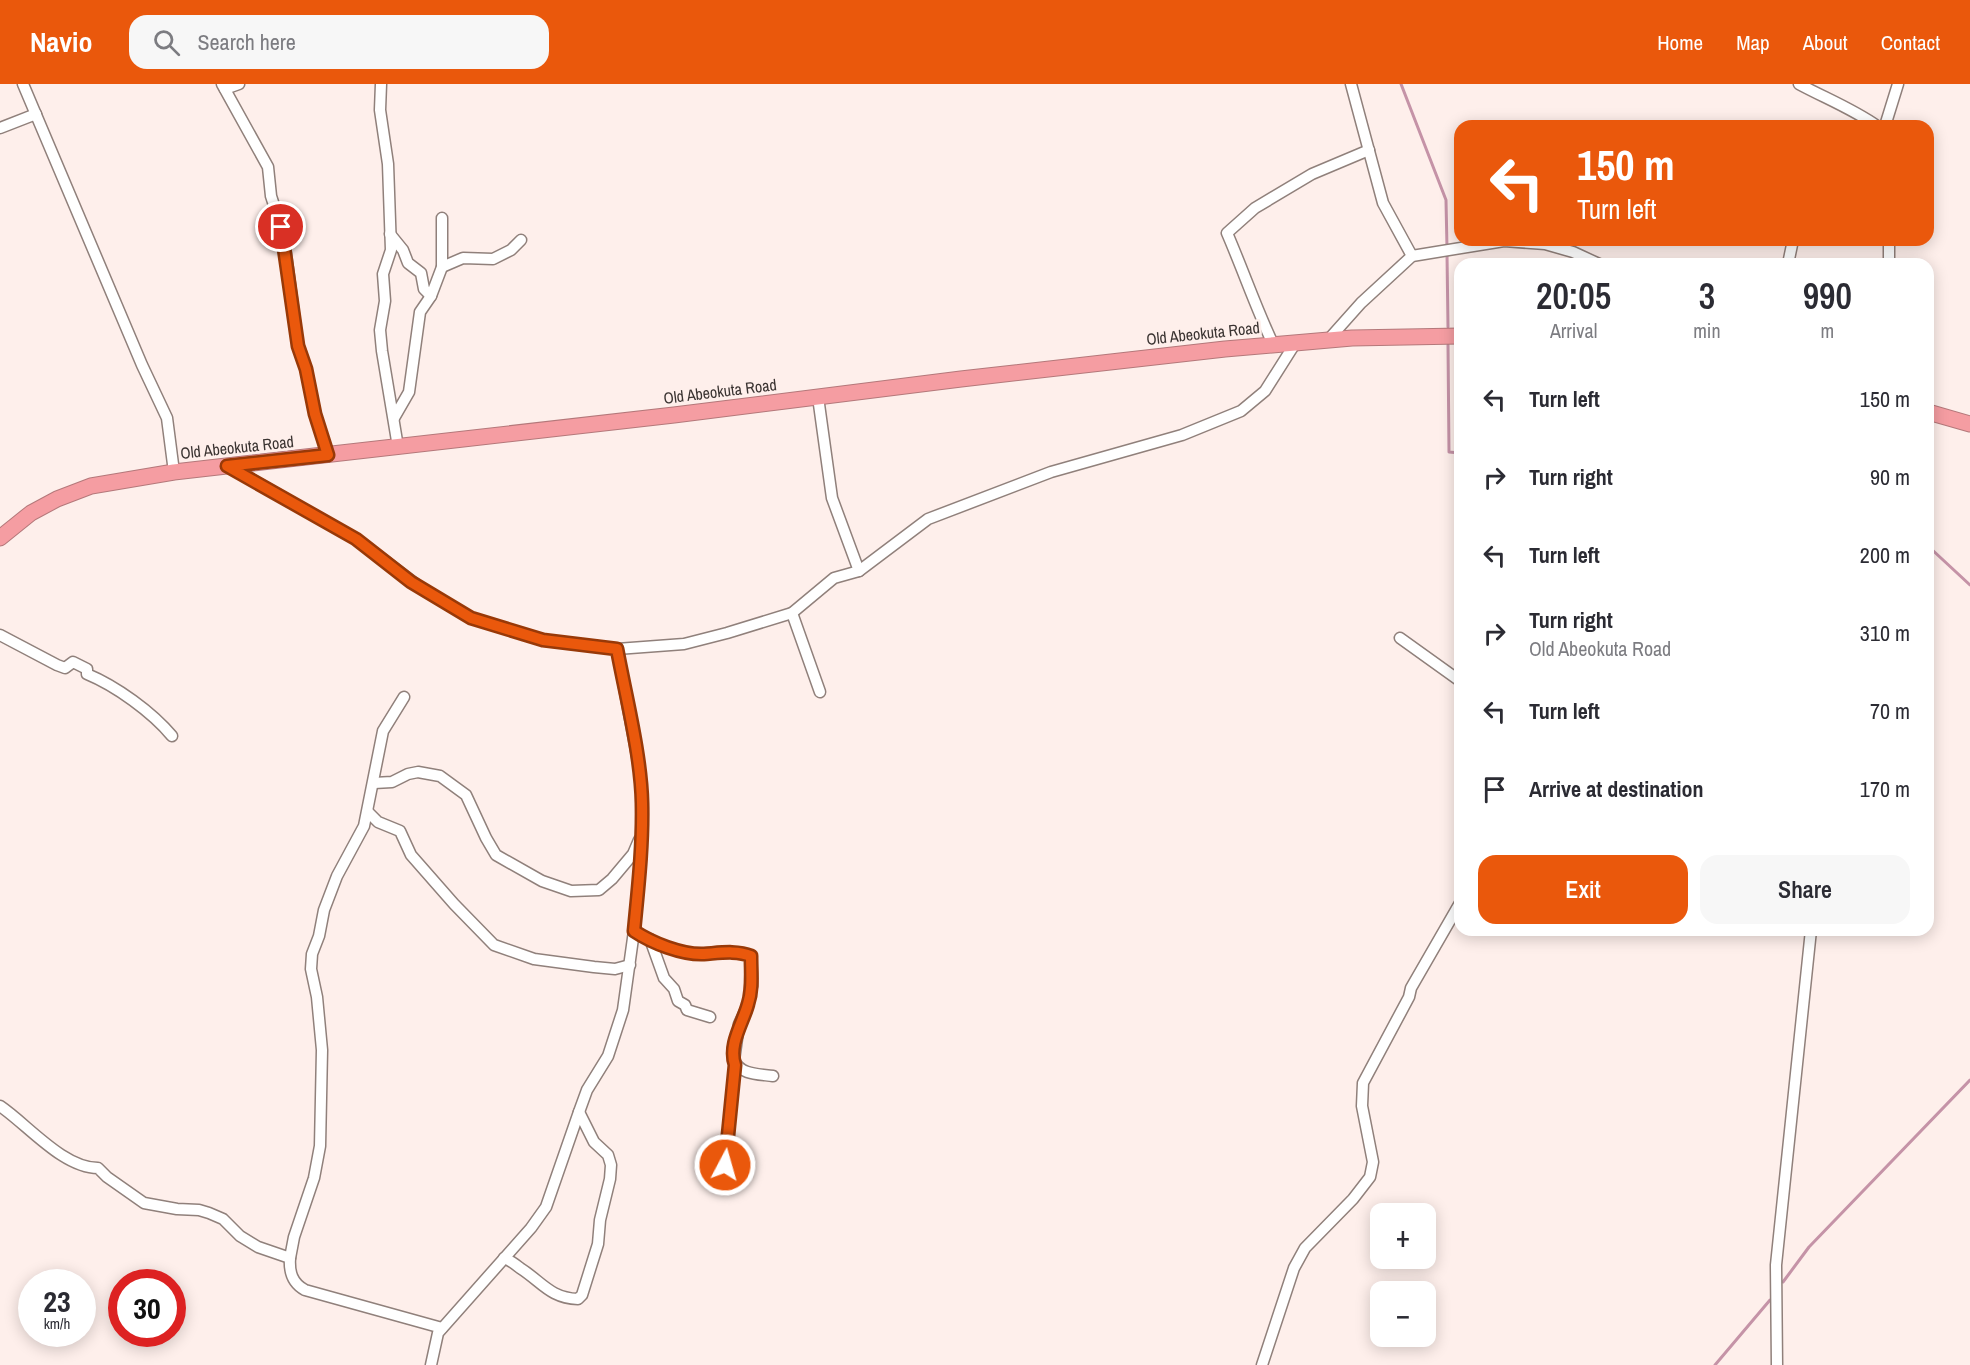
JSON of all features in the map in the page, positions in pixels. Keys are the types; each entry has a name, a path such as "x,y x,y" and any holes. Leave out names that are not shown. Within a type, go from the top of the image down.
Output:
{"highway":[{"name":"Old Abeokuta Road","path":"0,538 32,513 57,499 91,486 174,472 1273,344 1454,336"},
{"path":"1934,413 1970,421"}],"street":[{"path":"23,84 133,344 167,418 174,472"},
{"path":"239,84 223,87 268,167 271,196 286,254 298,346 328,455"},
{"path":"381,84 380,110 388,164 391,250 383,274 385,302 380,330 398,447"},
{"path":"1351,84 1383,202 1412,256"},
{"path":"1799,84 1868,120"},
{"path":"1887,120 1898,84"},
{"path":"0,128 36,114"},
{"path":"1273,344 1257,311 1251,289 1227,233 1255,208 1312,174 1369,150"},
{"path":"394,418 409,392 420,312 431,296 442,267 442,219"},
{"path":"390,234 403,250 408,263 421,273 424,289 431,296"},
{"path":"442,267 463,258 493,259 511,250 521,240"},
{"path":"1328,340 1361,303 1412,256 1473,246"},
{"path":"1552,246 1586,258"},
{"path":"227,466 356,539 416,585 471,618 543,640 617,649 684,644 792,613 834,578 859,571 928,519 1051,472 1182,435 1241,411 1265,391 1296,342"},
{"path":"818,397 832,498 859,571"},
{"path":"792,613 820,692"},
{"path":"0,635 57,665 65,668 73,662 87,669 87,674 117,690 149,714 172,736"},
{"path":"1400,638 1454,677"},
{"path":"431,1365 438,1333 531,1228 546,1207 588,1090 608,1056 622,1010 634,931 642,802 640,772 617,649"},
{"path":"404,697 383,731 364,826 342,866 324,910 319,936 312,954 311,969 319,1011 322,1050 320,1146 314,1178 294,1238 290,1272 293,1281 304,1290 442,1328"},
{"path":"374,783 392,782 418,772 440,776 466,795 496,855 542,881 571,891 599,890 612,879 633,854 641,834"},
{"path":"368,812 378,822 400,831 411,855 494,945 534,959 594,968 615,969 630,966"},
{"path":"1262,1365 1294,1268 1305,1248 1353,1199 1370,1177 1373,1162 1362,1106 1363,1083 1409,997 1411,988 1454,913"},
{"path":"634,931 673,950 751,956 752,986 748,1005 739,1024 734,1049 735,1065 725,1165"},
{"path":"1777,1365 1776,1265 1810,936"},
{"path":"650,939 664,978 674,989 678,1001 685,1005 687,1010 710,1017"},
{"path":"735,1065 744,1072 773,1076"},
{"path":"0,1106 59,1153 82,1166 98,1168 107,1178 142,1201 209,1213 223,1219 240,1236 258,1247 290,1258"},
{"path":"504,1258 550,1292 572,1299 578,1299 582,1295 596,1254 611,1165 608,1155 594,1142 579,1112"}],"waterway":[{"path":"1401,84 1446,200 1447,248"},
{"path":"1447,254 1448,327"},
{"path":"1448,345 1449,452 1454,452"},
{"path":"1934,552 1970,585"},
{"path":"1783,1282 1809,1247 1970,1080"},
{"path":"1715,1365 1770,1300"}],"route":[{"path":"281,227 296,318 298,346 328,455 227,466 356,539 411,582 471,618 543,640 617,649 640,772 642,802 641,855 634,931 673,950 751,956 752,986 748,1005 739,1024 734,1049 735,1065 725,1165"}]}
